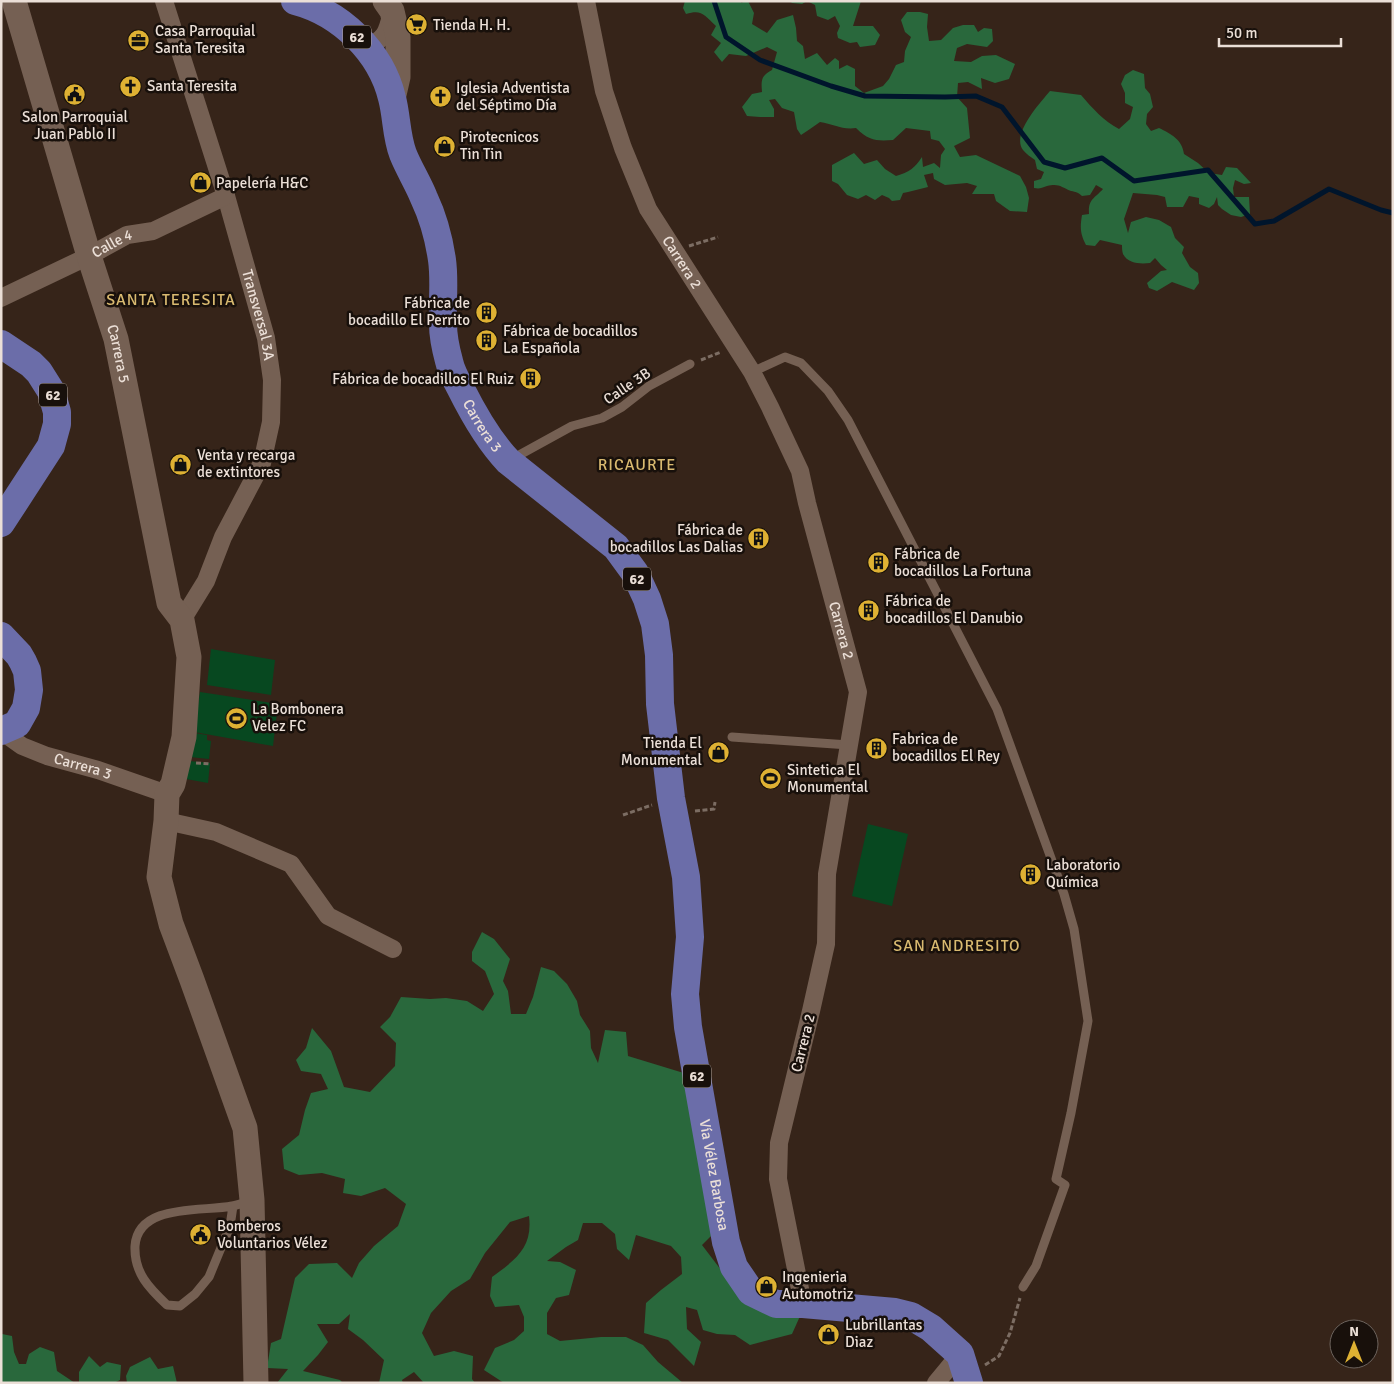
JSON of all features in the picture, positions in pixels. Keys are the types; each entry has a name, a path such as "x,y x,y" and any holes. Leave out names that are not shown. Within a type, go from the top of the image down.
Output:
{"main road":[{"name":"62","path":"295,1 317,9 350,31 366,48 383,74 393,100"},
{"name":"Carrera 3","path":"393,100 402,152 426,200 438,240 444,282 443,325 449,362 464,397 479,423 508,462 616,547 635,573 646,599 655,624 660,655 660,704 673,806"},
{"name":"62","path":"1,344 31,364 39,372 51,391 57,412 57,424 51,446 1,523"},
{"path":"1,636 23,662 27,671 29,690 26,708 17,724 1,731"},
{"name":"Vía Vélez Barbosa","path":"673,806 686,877 690,937 686,994 688,1026 726,1242 734,1267 751,1292 776,1304 803,1304 895,1312 911,1316 931,1328 965,1371"}],"street":[{"name":"Carrera 5","path":"14,1 116,339 169,603 182,620"},
{"name":"Transversal 3A","path":"164,1 226,196 266,338 272,380 270,422 262,463 223,538 206,581 182,620"},
{"name":"Carrera 2","path":"586,1 604,90 623,148 648,209 752,372 800,472 858,692 827,874 826,944 779,1143 778,1179 803,1304"},
{"path":"366,48 380,41 388,30 389,6"},
{"name":"Carrera 3","path":"389,6 398,37 399,51 398,77 393,100"},
{"name":"Calle 4","path":"1,298 90,256 127,235 152,231 226,196"},
{"path":"182,620 189,657 184,737 173,784 167,794 166,821 159,877 171,924 245,1128 243,1203 256,1383"},
{"name":"Carrera 3","path":"1,731 22,746 47,756 98,770 167,794"},
{"path":"166,821 216,832 291,864 328,916 393,949"},
{"path":"936,1383 965,1371"}],"lane":[{"path":"752,372 784,357 800,363 828,392 848,420 997,709 1064,894 1074,930 1088,1021 1071,1113 1056,1179 1065,1185 1036,1266 1023,1288"},
{"name":"Calle 3B","path":"508,462 572,426 602,418 622,407 649,386 690,364"},
{"path":"732,737 849,744"},
{"path":"243,1203 230,1226 209,1277 195,1294 180,1306 167,1305 150,1289 138,1270 135,1255 136,1239 142,1227 155,1217 172,1212 243,1203"}],"path":[{"path":"674,250 718,236"},
{"path":"690,364 735,346"},
{"path":"623,815 673,806 714,810 715,802"},
{"path":"965,1371 1000,1356 1010,1333 1023,1288"}],"green space":[{"path":"685,1 740,1 742,3 743,1 748,1 754,13 752,24 767,33 777,20 793,15 797,41 803,46 805,59 817,53 827,65 835,58 839,61 839,69 847,65 855,69 855,86 864,93 883,86 896,65 904,62 905,51 911,37 905,32 901,20 907,12 928,14 929,41 941,40 953,28 963,25 974,25 978,32 984,28 992,29 993,41 987,47 967,44 957,48 954,61 971,62 982,56 996,55 1015,64 1009,79 995,83 981,78 982,89 968,82 958,83 957,97 967,108 970,138 954,146 960,157 976,155 1020,176 1029,198 1027,212 1010,211 996,201 994,194 972,194 977,186 967,183 945,185 934,179 933,173 924,175 928,187 903,193 900,200 892,201 882,195 875,200 866,195 858,199 847,195 838,184 832,181 832,165 854,153 864,164 877,160 885,169 896,176 911,169 922,157 923,167 934,163 940,168 941,155 945,149 939,141 931,139 930,131 906,128 893,140 878,140 865,136 856,128 842,128 820,122 801,135 797,129 794,112 782,108 775,99 769,100 774,109 774,117 747,116 742,107 752,94 762,92 762,79 772,70 777,52 767,47 746,56 729,54 722,62 714,52 721,43 711,35 716,26 699,13 686,14 683,8"},
{"path":"790,1 807,1 802,4"},
{"path":"807,1 861,1 853,26 873,26 880,35 875,45 860,47 857,42 850,43 838,38 837,33 840,26 835,16 828,20 817,16 815,5"},
{"path":"1133,70 1144,74 1145,88 1150,94 1153,107 1147,114 1146,124 1151,131 1159,128 1172,135 1181,144 1184,154 1209,173 1222,175 1226,167 1237,168 1251,183 1244,184 1235,180 1233,188 1234,197 1249,197 1250,214 1241,217 1231,215 1222,209 1218,205 1217,197 1214,204 1209,208 1199,204 1199,198 1189,196 1183,207 1167,207 1165,197 1133,193 1124,219 1128,233 1131,222 1146,217 1159,220 1171,227 1175,238 1184,247 1182,253 1190,267 1198,273 1199,283 1194,290 1172,282 1157,291 1149,288 1147,283 1161,271 1167,270 1155,258 1150,263 1135,263 1125,257 1122,245 1100,240 1095,246 1086,245 1081,230 1082,215 1089,214 1091,202 1103,189 1096,185 1090,195 1082,196 1077,192 1057,185 1034,188 1034,181 1041,179 1044,172 1037,169 1035,160 1023,150 1020,143 1028,119 1050,91 1081,95 1098,114 1119,129 1130,119 1133,107 1125,103 1125,93 1121,84 1125,75"},
{"path":"211,649 275,660 271,695 207,685"},
{"name":"La Bombonera Velez FC","path":"200,692 278,704 273,746 194,732"},
{"path":"194,733 207,735 207,740 211,741 209,759 190,757"},
{"path":"189,761 210,763 208,783 186,779"},
{"path":"868,824 908,834 892,906 852,896"},
{"path":"482,932 494,939 510,959 503,981 508,991 511,1014 526,1014 541,967 554,971 567,984 577,1001 580,1015 590,1031 591,1048 598,1063 605,1030 626,1032 628,1056 687,1074 713,1234 702,1245 731,1283 801,1314 792,1334 750,1345 735,1335 717,1334 703,1330 697,1310 686,1307 687,1329 701,1342 694,1366 668,1340 644,1333 646,1303 682,1274 681,1257 671,1246 636,1235 629,1260 617,1249 615,1234 602,1223 583,1223 578,1240 547,1261 560,1262 576,1270 569,1295 556,1298 547,1313 547,1334 560,1341 601,1337 626,1337 643,1345 658,1362 683,1383 504,1383 484,1370 495,1348 514,1340 524,1331 524,1317 519,1305 495,1307 490,1296 492,1277 521,1252 528,1237 530,1227 529,1216 510,1222 485,1253 470,1279 451,1291 431,1313 422,1333 434,1356 454,1351 473,1356 472,1379 475,1383 424,1383 414,1372 402,1380 403,1383 379,1383 384,1360 348,1329 350,1314 339,1324 317,1324 328,1342 303,1371 340,1380 343,1383 277,1383 288,1369 267,1368 271,1343 281,1339 295,1278 309,1264 337,1263 352,1278 359,1263 374,1246 398,1226 406,1204 385,1188 361,1196 343,1193 345,1179 322,1173 299,1175 284,1169 282,1149 299,1135 311,1093 328,1089 321,1074 301,1071 296,1060 306,1048 312,1028 331,1051 344,1087 370,1092 395,1066 396,1043 380,1027 390,1017 401,997 446,998 467,1001 483,1011 494,994 485,971 472,961 472,952"},
{"path":"2,1334 12,1336 14,1352 19,1364 26,1364 29,1354 40,1347 54,1352 57,1371 75,1383 1,1383"},
{"path":"89,1356 100,1367 107,1362 121,1365 120,1380 114,1383 79,1383 79,1372"},
{"path":"150,1357 158,1369 173,1366 177,1383 127,1383 126,1376 130,1367"}],"waterway":[{"path":"714,1 726,37 760,60 831,86 865,96 976,96 1002,107 1044,162 1065,168 1102,158 1134,181 1208,170 1255,224 1274,221 1329,189 1393,213"}],"place":[{"name":"Tienda H. H.","path":"417,25"},
{"name":"Casa Parroquial Santa Teresita","path":"139,40"},
{"name":"Santa Teresita","path":"131,86"},
{"name":"Salon Parroquial Juan Pablo II","path":"75,94"},
{"name":"Iglesia Adventista del Séptimo Día","path":"440,97"},
{"name":"Pirotecnicos Tin Tin","path":"444,146"},
{"name":"Papelería H&C","path":"200,183"},
{"name":"Fábrica de bocadillo El Perrito","path":"486,312"},
{"name":"Fábrica de bocadillos La Española","path":"487,340"},
{"name":"Fábrica de bocadillos El Ruiz","path":"530,379"},
{"name":"Venta y recarga de extintores","path":"181,464"},
{"name":"Fábrica de bocadillos Las Dalias","path":"759,539"},
{"name":"Fábrica de bocadillos La Fortuna","path":"878,563"},
{"name":"Fábrica de bocadillos El Danubio","path":"869,610"},
{"name":"La Bombonera Velez FC","path":"236,718"},
{"name":"Fabrica de bocadillos El Rey","path":"876,748"},
{"name":"Tienda El Monumental","path":"718,752"},
{"name":"Sintetica El Monumental","path":"771,779"},
{"name":"Laboratorio Química","path":"1030,874"},
{"name":"Bomberos Voluntarios Vélez","path":"201,1235"},
{"name":"Ingenieria Automotriz","path":"766,1286"},
{"name":"Lubrillantas Diaz","path":"829,1334"}],"district":[{"name":"SANTA TERESITA","path":"171,299"},
{"name":"RICAURTE","path":"637,464"},
{"name":"SAN ANDRESITO","path":"957,945"}]}
